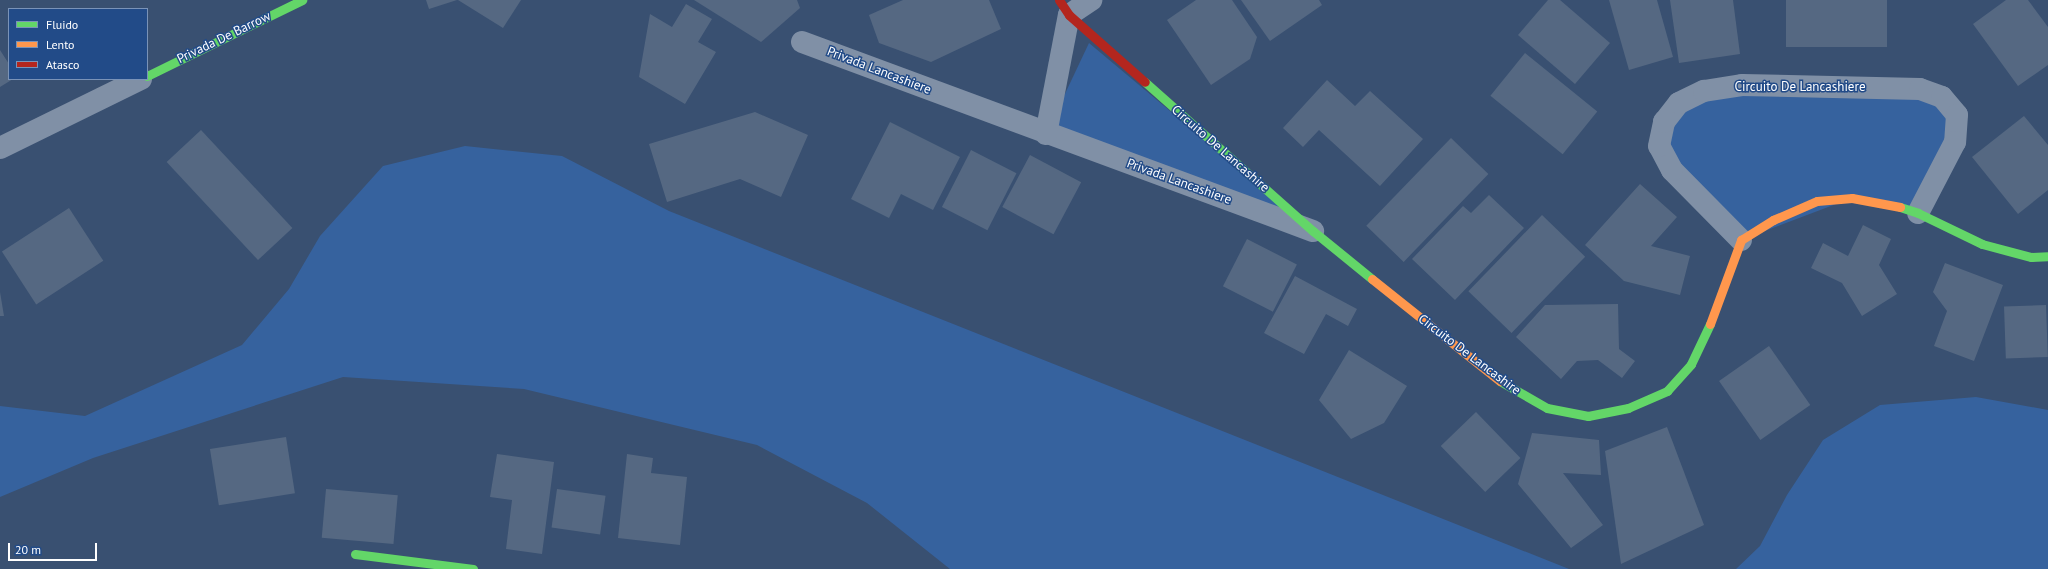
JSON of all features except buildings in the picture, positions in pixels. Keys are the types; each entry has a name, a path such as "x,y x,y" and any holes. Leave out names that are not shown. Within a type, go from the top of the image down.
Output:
{"street":[{"name":"Privada De Barrow","path":"148,76 302,0"},
{"path":"1046,134 1064,8 1092,0"},
{"name":"Circuito De Lancashire","path":"1064,8 1312,231 1509,389 1546,408 1588,416 1628,408 1667,391 1691,364 1710,325 1741,240"},
{"name":"Privada Lancashiere","path":"802,42 1046,134 1312,231"},
{"path":"0,148 139,80"},
{"name":"Circuito De Lancashiere","path":"1741,240 1672,170 1659,146 1664,122 1679,103 1704,90 1742,85 1920,89 1942,97 1957,115 1955,142 1918,213"},
{"path":"1741,240 1773,220 1817,201 1866,200 1887,203 1918,213 1982,244 2031,257 2048,256"},
{"path":"355,554 473,569"}],"shaded area":[{"path":"1089,43 1313,231 1046,134"},
{"path":"1920,89 1957,115 1918,213 1852,198 1741,240 1672,170 1664,122 1704,91"},
{"path":"465,146 562,156 669,211 1569,569 950,569 867,503 757,445 524,389 343,377 93,458 0,497 0,406 85,416 242,345 289,289 320,236 383,166"},
{"path":"1976,397 2048,410 2048,569 1736,569 1760,546 1787,495 1823,440 1880,405"}],"traffic: fast":[{"path":"148,76 302,0"},
{"path":"1145,82 1313,231 1372,279"},
{"path":"1900,207 1918,213 1982,244 2031,257 2048,256"},
{"path":"1500,381 1547,408 1588,416 1628,408 1667,391 1691,364 1710,324"},
{"path":"355,554 473,569"}],"traffic: slow":[{"path":"1710,324 1741,240 1773,220 1817,201 1852,198 1900,207"},
{"path":"1372,279 1500,381"}],"traffic: jam":[{"path":"1059,0 1069,15 1145,82"}]}
